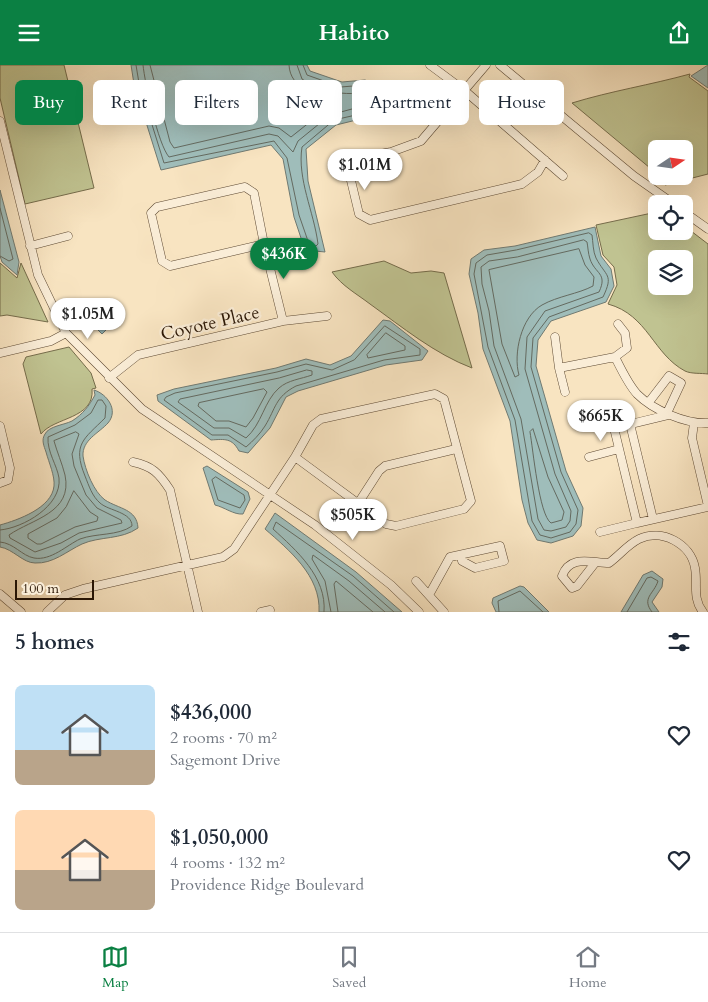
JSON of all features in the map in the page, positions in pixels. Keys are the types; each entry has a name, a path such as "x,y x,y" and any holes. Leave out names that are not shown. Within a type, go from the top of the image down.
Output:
{"street":[{"path":"430,65 450,80"},
{"path":"469,86 486,65"},
{"path":"500,65 634,176 661,195"},
{"path":"469,94 563,176"},
{"path":"0,124 38,275 66,333 142,409 315,525 390,585 419,612"},
{"path":"435,125 421,141 390,152 354,159 348,168 359,214 370,220 522,184 538,172 545,160"},
{"path":"264,244 170,266 162,261 151,213 158,207 245,187 254,193 264,244 283,321"},
{"path":"693,218 708,229"},
{"path":"30,246 68,235"},
{"name":"Coyote Place","path":"109,378 138,355 283,321 327,317"},
{"path":"559,368 615,357 627,348 625,333 618,324"},
{"path":"0,353 51,341 66,333"},
{"path":"555,337 559,368 565,392"},
{"path":"615,357 638,394 649,402 668,414 694,423 708,423"},
{"path":"649,402 669,376 681,383 668,414"},
{"path":"46,612 65,595 83,589 188,563 224,557 234,549 295,457 313,425 321,419 435,394 444,399 471,501 464,509 396,525 386,524 295,457"},
{"path":"610,409 637,523"},
{"path":"614,428 668,414"},
{"path":"600,532 708,506 692,438 694,423"},
{"path":"630,424 653,519"},
{"path":"0,426 10,468 8,480 0,483"},
{"path":"359,503 379,471 385,466 456,449"},
{"path":"588,457 619,449"},
{"path":"133,463 147,465 159,473 170,490 198,612"},
{"path":"595,563 609,563 624,549 647,536 673,539 691,554 696,577 695,596 703,612"},
{"path":"429,595 450,557 500,546 504,561 475,568 462,561 461,555"},
{"path":"416,581 444,612"},
{"path":"0,595 21,612"},
{"path":"260,612 270,610"}],"green space":[{"path":"0,65 64,65 68,80 15,80 15,125 79,125 94,188 25,204 0,98"},
{"path":"690,74 689,77 708,91 708,174 693,178 693,140 648,140 648,166 572,103"},
{"path":"648,214 648,240 693,240 693,233 708,244 708,374 687,372 674,364 642,326 621,309 608,304 617,285 614,267 603,255 596,225"},
{"path":"384,261 411,273 431,271 444,273 472,368 445,355 419,339 350,289 332,272"},
{"path":"0,263 17,278 21,263 48,322 7,315 0,316"},
{"path":"69,347 91,373 96,388 92,389 91,399 81,412 47,428 41,434 23,364 26,357"}],"water":[{"path":"131,65 307,65 310,71 336,80 268,80 268,125 336,125 306,149 308,181 325,252 305,250 294,217 283,159 271,145 161,170 147,125 165,125 165,80 133,80"},
{"path":"708,65 708,88 691,76"},
{"path":"352,81 352,121 342,124 342,82"},
{"path":"0,190 19,262 17,275 2,262 0,256"},
{"path":"595,227 601,256 611,269 614,286 606,302 551,321 538,340 536,366 566,471 583,508 581,526 573,536 551,543 537,540 528,523 522,500 510,421 483,349 478,313 469,274 471,259 484,250 515,246"},
{"path":"107,313 115,321 102,334 93,325"},
{"path":"383,320 390,321 428,351 422,360 386,365 298,391 286,397 270,428 248,453 239,451 228,440 211,440 158,401 157,395 174,389 276,368 306,359 330,365 351,356"},
{"path":"94,390 107,399 112,408 112,413 108,423 85,445 83,456 86,468 101,496 110,503 131,513 137,522 138,528 118,536 82,544 60,557 42,563 26,561 9,550 0,547 0,525 33,512 41,507 52,494 54,482 43,441 44,436 50,429 72,421 79,416 93,399 95,395"},
{"path":"207,466 248,492 250,499 243,514 215,505 203,468"},
{"path":"275,513 356,572 402,612 319,612 315,587 309,575 293,555 265,529"},
{"path":"652,571 663,579 662,587 652,602 659,612 621,612 643,575"},
{"path":"520,586 524,587 549,612 496,612 492,603 493,598"}]}
